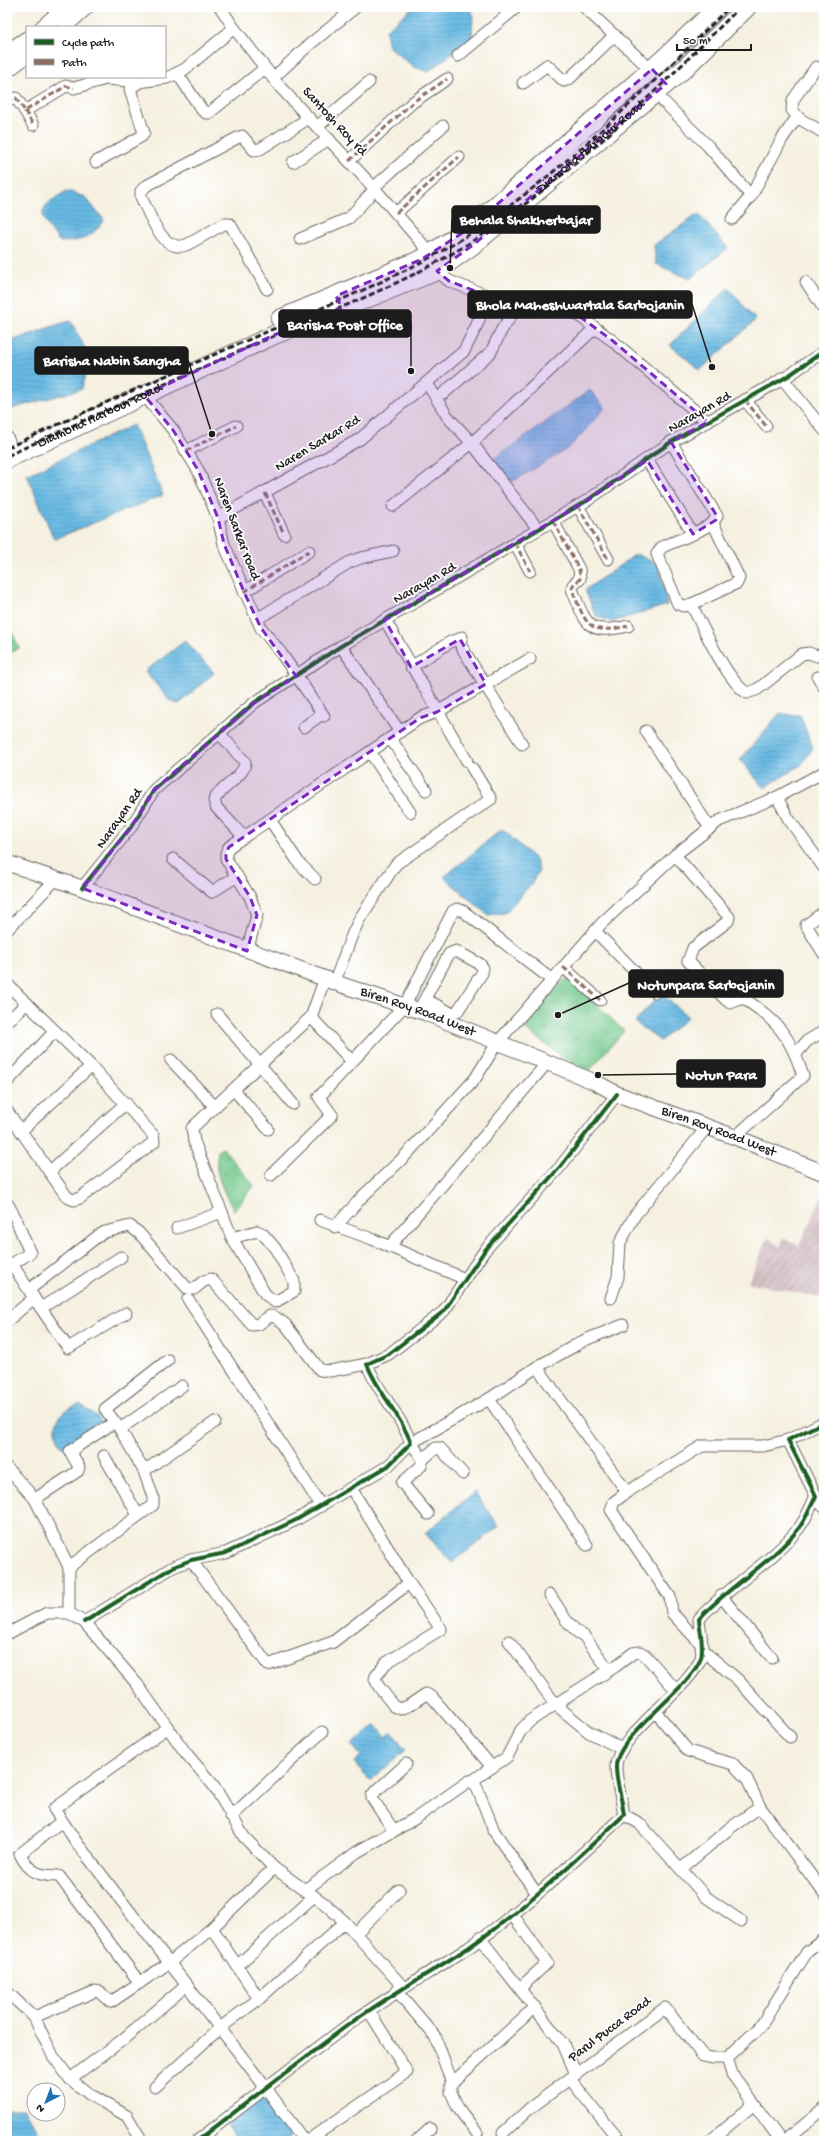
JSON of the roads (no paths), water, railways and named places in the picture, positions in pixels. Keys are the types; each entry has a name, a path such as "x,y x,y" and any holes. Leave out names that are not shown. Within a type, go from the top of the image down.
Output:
{"highway":[{"name":"Diamond Harbour Road","path":"8,446 144,396 274,335 431,254 470,228 652,69 718,7"},
{"name":"Diamond Harbour Road","path":"8,446 266,326 437,271 473,245 684,69 746,7"}],"main road":[{"path":"44,26 61,14 86,7"},
{"path":"7,52 26,40"},
{"path":"7,70 26,56"},
{"name":"Biren Roy Road West","path":"7,863 82,888 247,951 405,1005 422,1005 497,1043 595,1082 617,1094 736,1137 824,1173"}],"street":[{"name":"Santosh Roy rd","path":"220,7 234,28 273,78 350,161 431,254"},
{"path":"273,78 310,44 356,7"},
{"path":"458,56 505,11 517,7"},
{"path":"584,7 652,69 661,88 751,196"},
{"path":"25,111 66,86 74,88 106,79 138,82 167,78 196,60 234,28"},
{"path":"523,83 547,65 564,81 569,79 615,35"},
{"path":"816,67 793,100 792,110 800,119 824,133"},
{"path":"177,73 206,113 212,111 265,68"},
{"path":"350,161 413,102 447,79"},
{"path":"96,162 121,149 142,136 144,133 130,89 138,82"},
{"path":"317,127 369,82"},
{"path":"7,101 16,98 33,124"},
{"path":"266,289 230,224 224,224 185,245 177,246 169,243 160,236 141,197 141,191 146,186 237,138 242,136 254,150 260,149 309,118"},
{"path":"732,219 751,196 790,127 795,120 800,119"},
{"path":"300,239 349,218 374,189 443,126"},
{"path":"293,162 329,139"},
{"path":"396,213 459,157"},
{"path":"431,254 437,271 449,281 488,296 540,303 575,313 708,422"},
{"path":"806,282 824,309"},
{"name":"Naren Sarkar Rd","path":"218,518 360,440 464,351 488,296"},
{"path":"444,393 491,352 501,331 521,301"},
{"path":"393,506 472,443 595,328"},
{"name":"Narayan Rd","path":"82,888 131,827 154,790 254,703 341,646 578,506 647,460 671,442 782,378 824,351"},
{"path":"782,378 824,430"},
{"path":"427,382 447,416 472,443 538,530"},
{"name":"Naren Sarkar road","path":"144,396 173,430 198,470 218,518 224,544 261,628 282,653 323,715 304,727"},
{"path":"745,400 766,426"},
{"path":"186,451 236,426"},
{"path":"671,442 717,516 712,523 693,534 662,547 657,554 678,604 683,606 692,604 739,580 740,578 712,523"},
{"path":"647,460 693,534"},
{"path":"265,493 284,534"},
{"path":"578,506 608,559"},
{"path":"553,521 579,569 580,580 573,585 572,589 586,623 593,628 615,629 628,626"},
{"path":"515,543 530,571"},
{"path":"244,592 309,551"},
{"path":"257,619 350,562 393,551"},
{"path":"692,604 724,665 739,686 747,693 758,689 802,654 809,653 817,656 824,653"},
{"path":"232,1238 257,1231 263,1234 275,1248 294,1281 294,1291 276,1302 265,1294 232,1238 192,1134 192,1128 311,1017 360,918 396,864 491,799 437,712 385,620"},
{"path":"411,667 461,638 461,646 522,744"},
{"path":"341,646 400,732"},
{"path":"247,951 257,915 250,897 226,859 226,853 229,848 420,718 437,712 530,659"},
{"path":"818,677 824,687"},
{"path":"646,731 710,828"},
{"path":"219,733 245,762 245,767 243,772 226,784 214,800 216,807 244,837"},
{"path":"390,738 426,790"},
{"path":"370,752 410,812"},
{"path":"335,1226 404,1156 475,1079 497,1043 595,931 675,855 719,821 777,797 824,772"},
{"path":"777,797 788,818 824,868"},
{"path":"270,820 299,863 315,879"},
{"path":"675,855 729,917 728,921 693,948 688,961 730,1003 743,998 766,1014 784,1031 796,1054 803,1076 736,1137"},
{"path":"172,859 212,892 237,876"},
{"path":"7,930 56,879"},
{"path":"272,1174 332,1115 318,1097 405,1005 448,918 457,909 463,911 552,980"},
{"path":"824,912 806,925 824,954"},
{"path":"595,931 655,992"},
{"path":"456,951 480,964 483,968 482,973 457,1012 451,1013 422,1005 449,954 452,952 456,951"},
{"path":"563,967 600,1000"},
{"path":"7,984 91,1066 126,1103 153,1135 152,1145 80,1198 74,1200 67,1197 7,1111"},
{"path":"7,1022 27,1003"},
{"path":"217,1014 293,1104"},
{"path":"311,1017 348,1057"},
{"path":"7,1082 55,1031"},
{"path":"796,1054 807,1041 824,1031"},
{"path":"171,1060 215,1107"},
{"path":"389,1247 547,1063"},
{"path":"21,1131 91,1066"},
{"path":"234,1090 268,1128"},
{"path":"7,1321 32,1294 98,1236 105,1232 130,1226 139,1233 187,1288 194,1288 204,1281 211,1279 252,1325 259,1324 270,1316 279,1319 285,1324 320,1370 330,1370 367,1364 389,1354 444,1311 485,1250 560,1168 617,1094"},
{"path":"49,1172 126,1103"},
{"path":"611,1298 618,1277 620,1244 635,1215 707,1127"},
{"path":"7,1203 15,1217 30,1253 9,1260 68,1348 126,1314"},
{"path":"177,1228 222,1212"},
{"path":"320,1220 465,1279"},
{"path":"41,1308 121,1257"},
{"path":"188,1300 321,1506"},
{"path":"84,1622 173,1567 191,1560 226,1553 296,1520 388,1466 411,1443 489,1400 537,1366 585,1340 623,1325"},
{"path":"69,1567 138,1515 151,1507 154,1503 144,1471 117,1425 104,1409 168,1360"},
{"path":"367,1364 373,1380 408,1434 411,1443 423,1459"},
{"path":"537,1366 627,1492"},
{"path":"35,1499 78,1471 79,1467 70,1451 182,1386"},
{"path":"489,1400 587,1545"},
{"path":"144,1471 215,1422"},
{"path":"790,1737 738,1680 701,1646 672,1613 670,1597 611,1510 614,1502 627,1492 702,1446 764,1446 788,1440 824,1422"},
{"path":"624,1815 615,1766 622,1749 655,1711 693,1672 701,1657 699,1619 721,1596 764,1564 799,1528 816,1496 788,1440"},
{"path":"428,1514 402,1483 421,1466 423,1459 436,1448 440,1448 463,1474"},
{"path":"104,1456 138,1515"},
{"path":"7,1470 35,1499 69,1567 69,1613"},
{"path":"351,1488 409,1583 441,1630 386,1664 376,1676 376,1682 398,1709 403,1710 426,1694 432,1697 492,1767"},
{"path":"815,1498 824,1507"},
{"path":"191,1560 268,1665 333,1642 409,1583"},
{"path":"550,1595 566,1620 576,1631 584,1636 609,1670"},
{"path":"721,1596 772,1658"},
{"path":"7,1634 46,1613 69,1613 84,1622 137,1684 167,1728 214,1786 244,1837 274,1868 309,1893 345,1922 400,1989 434,2036 441,2050 451,2084 451,2092 458,2108 477,2133"},
{"path":"509,1642 556,1705 589,1732 622,1749"},
{"path":"238,1965 309,1893 357,1852 416,1818 466,1781 472,1781 492,1767 507,1756 521,1730 531,1720 633,1653 640,1652 676,1690"},
{"path":"655,1711 688,1751 733,1764 747,1779 760,1807 824,1893"},
{"path":"167,1728 54,1809 169,1963 306,2141 407,2072 369,2011"},
{"path":"231,1817 322,1732"},
{"path":"394,1831 372,1798 372,1795 406,1764"},
{"path":"472,1781 476,1785 494,1831 538,1894"},
{"path":"682,1869 730,1828 760,1807"},
{"path":"624,1815 639,1823 706,1897 741,1921"},
{"path":"197,2141 369,2011 400,1989 480,1938 512,1914 538,1894 624,1815"},
{"path":"62,1821 20,1854 25,1864 41,1876 59,1876 140,1983"},
{"path":"34,2017 96,1991 100,1992 110,2002 169,1963 212,1928 274,1868"},
{"path":"356,1934 399,1890"},
{"path":"512,1914 547,1963 520,1988"},
{"path":"155,2087 220,2028 259,1999 345,1922"},
{"path":"212,1928 238,1965 259,1999"},
{"path":"480,1938 563,2044 573,2076 620,2141"},
{"path":"824,1939 807,1952 760,2027 727,2058 732,2074 782,2141 824,2109"},
{"path":"70,2079 121,2041 187,1985"},
{"path":"7,1992 34,2017 53,2056 70,2079 88,2094 127,2116 142,2141"},
{"path":"451,2084 535,2007"},
{"name":"Parul Pucca Road","path":"503,2133 529,2109 665,2008 703,2056 727,2058"},
{"path":"710,2141 754,2104"},
{"path":"417,2141 430,2129"}],"water":[{"path":"413,7 466,7 473,13 472,38 428,72 414,67 389,47 386,30"},
{"path":"67,191 85,197 104,220 90,235 85,238 75,241 60,242 47,225 43,213 44,208 49,203"},
{"path":"698,214 728,248 690,279 656,264 654,245"},
{"path":"728,288 756,320 700,370 670,345"},
{"path":"71,321 89,356 82,389 7,410 7,342"},
{"path":"590,390 605,408 569,448 512,482 492,460"},
{"path":"133,425 163,495 54,539 27,475"},
{"path":"636,554 659,565 667,605 612,622 596,616 585,590"},
{"path":"185,641 214,673 179,704 170,701 145,671"},
{"path":"779,714 800,715 813,748 801,765 764,788 740,760"},
{"path":"502,829 535,859 539,870 532,883 505,913 488,915 444,877"},
{"path":"661,993 688,1017 660,1041 635,1022"},
{"path":"80,1404 98,1417 104,1426 63,1448 56,1433 57,1421 65,1411"},
{"path":"475,1492 499,1526 452,1563 425,1533"},
{"path":"376,1725 386,1737 392,1732 406,1750 370,1781 354,1762 361,1756 352,1745"},
{"path":"262,2098 292,2135 287,2141 237,2141 226,2123"},
{"path":"7,2109 24,2109 26,2112 26,2122 32,2122 44,2141 7,2141"}],"railway":[{"path":"7,448 142,386 377,284 449,247 506,208 573,155 637,97 729,7"},
{"path":"7,456 73,425 402,280 474,240 510,216 545,189 613,131 740,7"}],"place":[{"name":"Behala Shakherbajar","path":"450,268"},
{"name":"Bhola Maheshwartala Sarbojanin","path":"712,367"},
{"name":"Barisha Post Office","path":"411,371"},
{"name":"Barisha Nabin Sangha","path":"212,434"},
{"name":"Notunpara Sarbojanin","path":"558,1015"},
{"name":"Notun Para","path":"598,1075"}]}
